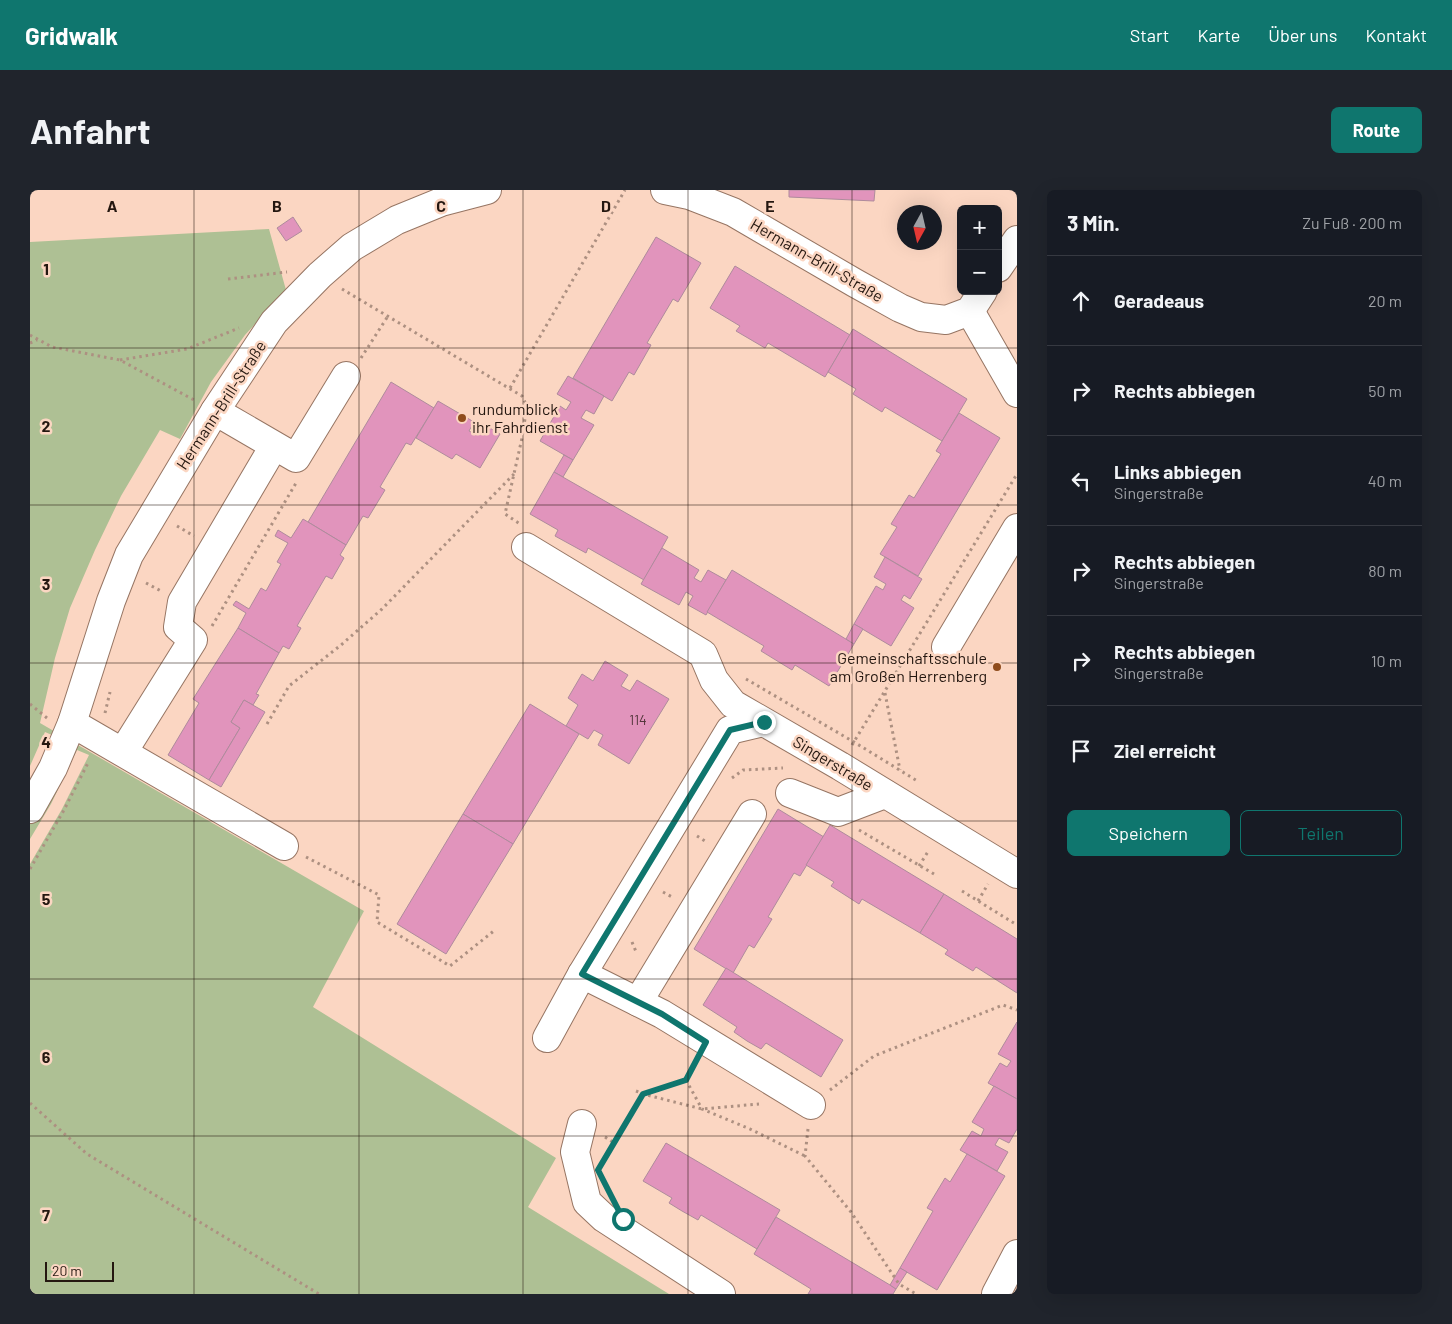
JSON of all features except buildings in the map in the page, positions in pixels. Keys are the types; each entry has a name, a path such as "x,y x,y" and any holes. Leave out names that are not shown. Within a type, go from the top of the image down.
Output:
{"street":[{"name":"Hermann-Brill-Straße","path":"30,809 53,768 72,723 111,601 129,555 215,411 274,322 320,275 352,247 397,220 441,202 487,190"},
{"name":"Hermann-Brill-Straße","path":"665,190 689,195 733,212 855,283 900,308 921,317 946,320 976,301 1017,393"},
{"path":"1002,262 1017,240"},
{"path":"123,752 193,640 178,627 182,602 285,452 346,376"},
{"path":"215,411 285,452"},
{"path":"946,646 1017,528"},
{"name":"Singerstraße","path":"526,546 703,654 714,680 733,704 840,766 1017,874"},
{"path":"547,1038 582,974 730,730 764,722"},
{"path":"72,723 284,846"},
{"path":"790,793 838,812 885,794"},
{"path":"638,1002 752,814"},
{"path":"582,974 662,1014 802,1100"},
{"path":"594,1130 575,1152 587,1202 604,1218 721,1294"},
{"path":"996,1294 1017,1254"}],"path":[{"path":"510,388 625,190"},
{"path":"228,279 309,269 522,396 527,406 505,514 535,533 526,546"},
{"path":"346,376 351,374 388,316"},
{"path":"120,360 187,349 246,326 274,322"},
{"path":"30,335 52,347 120,360 215,411"},
{"path":"30,343 37,340"},
{"path":"193,640 206,637 307,464 285,452"},
{"path":"267,724 289,686 341,645 382,609 515,472"},
{"path":"840,766 1017,474"},
{"path":"173,534 182,518"},
{"path":"146,583 150,575"},
{"path":"745,678 854,742"},
{"path":"30,869 64,810 90,759 99,738 110,692"},
{"path":"884,692 900,771"},
{"path":"838,812 849,825 934,874"},
{"path":"284,846 379,895 377,922 450,966 495,930"},
{"path":"962,891 1017,925"},
{"path":"702,1110 802,1100 874,1056 1004,1005 1017,1010"},
{"path":"602,1164 643,1094 686,1080 706,1042"},
{"path":"686,1080 702,1110"},
{"path":"636,1091 702,1110 750,1129 805,1156 851,1212 898,1284 916,1294"},
{"path":"802,1100 805,1156"},
{"path":"30,1103 87,1154 319,1294"},
{"path":"594,1130 614,1143"}],"green space":[{"path":"269,229 286,290 245,335 211,382 180,439 160,430 121,496 70,608 55,658 40,723 364,911 313,1007 556,1158 528,1207 669,1294 30,1294 30,864 62,809 89,755 77,750 51,804 30,839 30,798 61,739 45,732 30,766 30,242"}],"place":[{"name":"rundumblick ihr Fahrdienst","path":"462,418"},
{"name":"Gemeinschaftsschule am Großen Herrenberg","path":"997,667"}],"route":[{"path":"623,1219 598,1170 643,1094 686,1080 706,1042 662,1014 582,974 730,730 764,722"}]}
